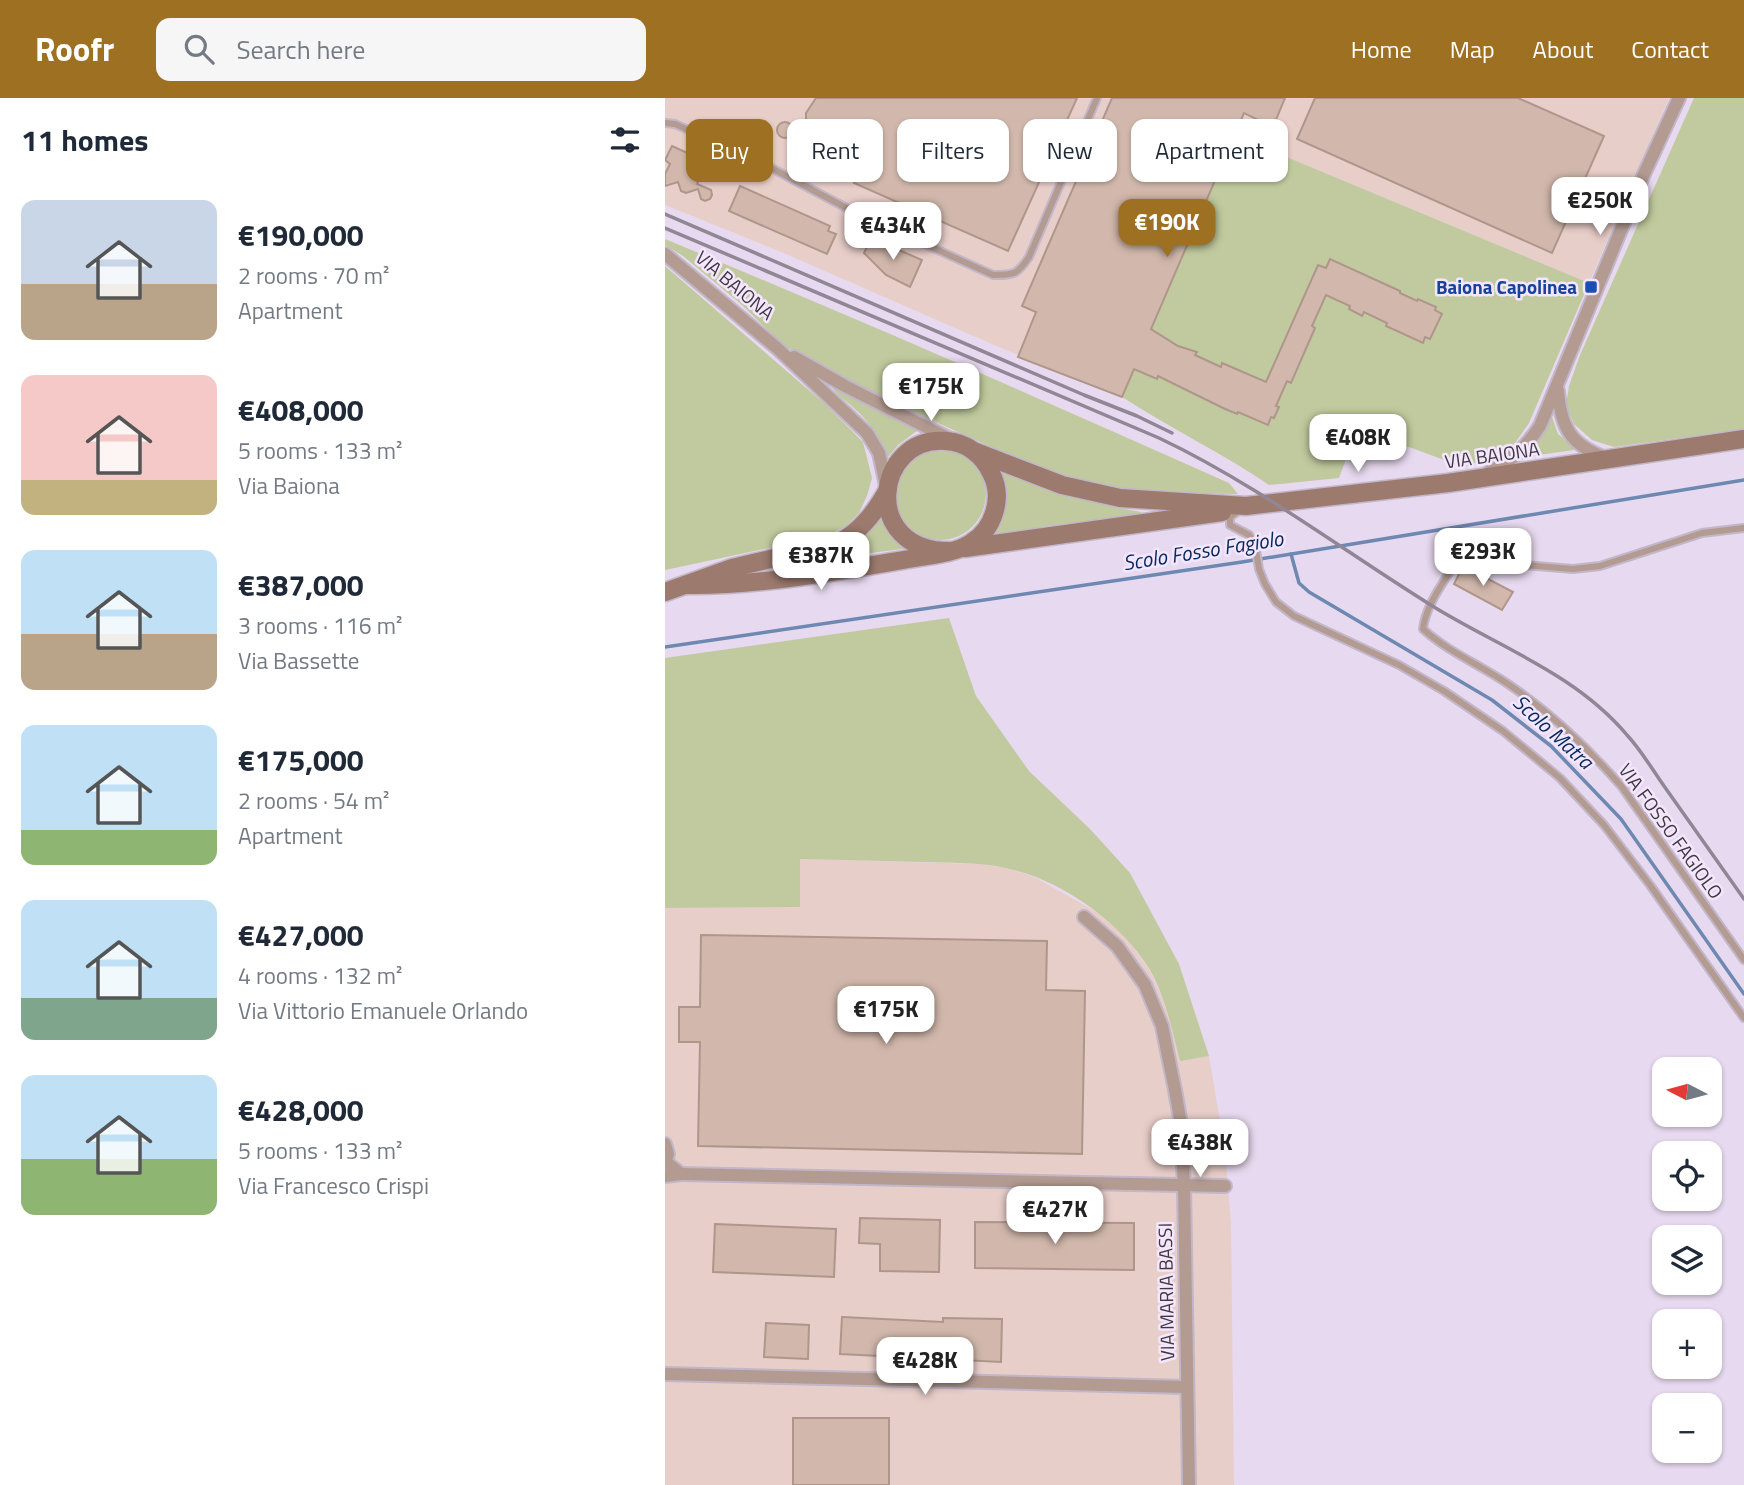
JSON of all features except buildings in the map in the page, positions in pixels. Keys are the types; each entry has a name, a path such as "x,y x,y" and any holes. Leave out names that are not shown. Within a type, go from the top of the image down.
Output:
{"main road":[{"name":"VIA BAIONA","path":"954,550 1208,515 1246,506 1474,479 1744,439"},
{"path":"665,592 733,568 839,543 854,534 871,518 886,491 891,473 900,459 913,449 937,441 968,448 986,463 993,477 997,491 992,520 972,543 954,550 877,565 722,586 687,586"},
{"name":"VIA BAIONA","path":"968,448 1062,485 1119,499 1246,506"},
{"path":"886,491 888,510 894,525 904,538 918,547 934,551 954,550"}],"street":[{"path":"1474,479 1502,466 1525,448 1541,426 1674,99"},
{"name":"VIA BAIONA","path":"665,254 778,348 867,433 882,460 886,491"},
{"name":"VIA BAIONA","path":"778,348 845,386 968,448"},
{"path":"1557,387 1559,412 1574,440 1590,452 1611,460"},
{"name":"VIA MARIA BASSI","path":"1084,917 1117,946 1145,985 1162,1026 1181,1124 1189,1485"},
{"path":"665,1144 668,1154 666,1162 681,1174"},
{"path":"665,1176 681,1174 1225,1186"},
{"path":"665,1374 1186,1387"}],"lane":[{"path":"665,123 675,124 762,163 853,212 981,270 993,275 1009,275 1019,271 1028,257 1097,98"},
{"path":"1246,506 1230,517 1230,525 1249,534 1255,544 1259,569 1276,602 1294,616 1399,665 1444,691 1503,732 1560,778 1604,825 1642,874 1744,1018"},
{"name":"VIA FOSSO FAGIOLO","path":"1744,528 1702,533 1600,566 1573,569 1485,562 1460,556 1435,598 1423,629 1434,639 1506,682 1554,719 1601,763 1622,787 1744,960"}],"shaded area":[{"path":"665,98 1669,98 1589,283 1288,158 1288,119 1131,119 1131,182 1214,182 1122,397 665,205"},
{"path":"799,859 977,864 1008,868 1036,878 1102,915 1128,940 1150,971 1166,1005 1180,1060 1209,1056 1225,1151 1231,1224 1234,1485 665,1485 665,908 799,907"}],"green space":[{"path":"1694,98 1744,98 1744,429 1614,447 1592,440 1574,424 1566,405 1569,386 1580,355"},
{"path":"1288,158 1589,283 1529,423 1513,446 1491,458 1467,466 1409,447 1349,451 1339,478 1269,485 1122,397 1214,182 1288,182"},
{"path":"665,239 1229,483 1238,494 1130,492 1090,486 1042,470 876,395 783,345 741,304 683,256 665,245"},
{"path":"665,266 826,405 863,442 872,478 859,513 847,525 830,535 665,570"},
{"path":"831,386 918,430 898,445 887,458 871,426"},
{"path":"1552,417 1558,434 1572,445 1574,450 1524,457 1538,440 1548,418"},
{"path":"940,448 966,456 978,468 986,494 978,520 966,532 940,540 914,532 902,520 894,494 902,468 914,456"},
{"path":"997,470 1068,495 1141,512 1141,515 1046,526 986,537"},
{"path":"881,518 893,536 910,548 817,560 852,544"},
{"path":"949,618 976,696 1029,771 1090,829 1130,873 1179,964 1209,1056 1180,1061 1156,981 1138,952 1106,920 1088,905 1048,882 1006,868 964,863 800,859 800,907 665,908 665,658"}],"waterway":[{"name":"Scolo Fosso Fagiolo","path":"665,647 1242,562 1744,480"},
{"name":"Scolo Matra","path":"1291,554 1299,583 1309,592 1492,700 1551,746 1621,819 1744,994"}],"railway":[{"path":"665,214 1172,433"},
{"path":"665,228 1159,438 1195,456 1298,518 1434,607 1561,678 1607,714 1642,753 1744,899"}],"place":[{"name":"Baiona Capolinea","path":"1591,287"}]}
